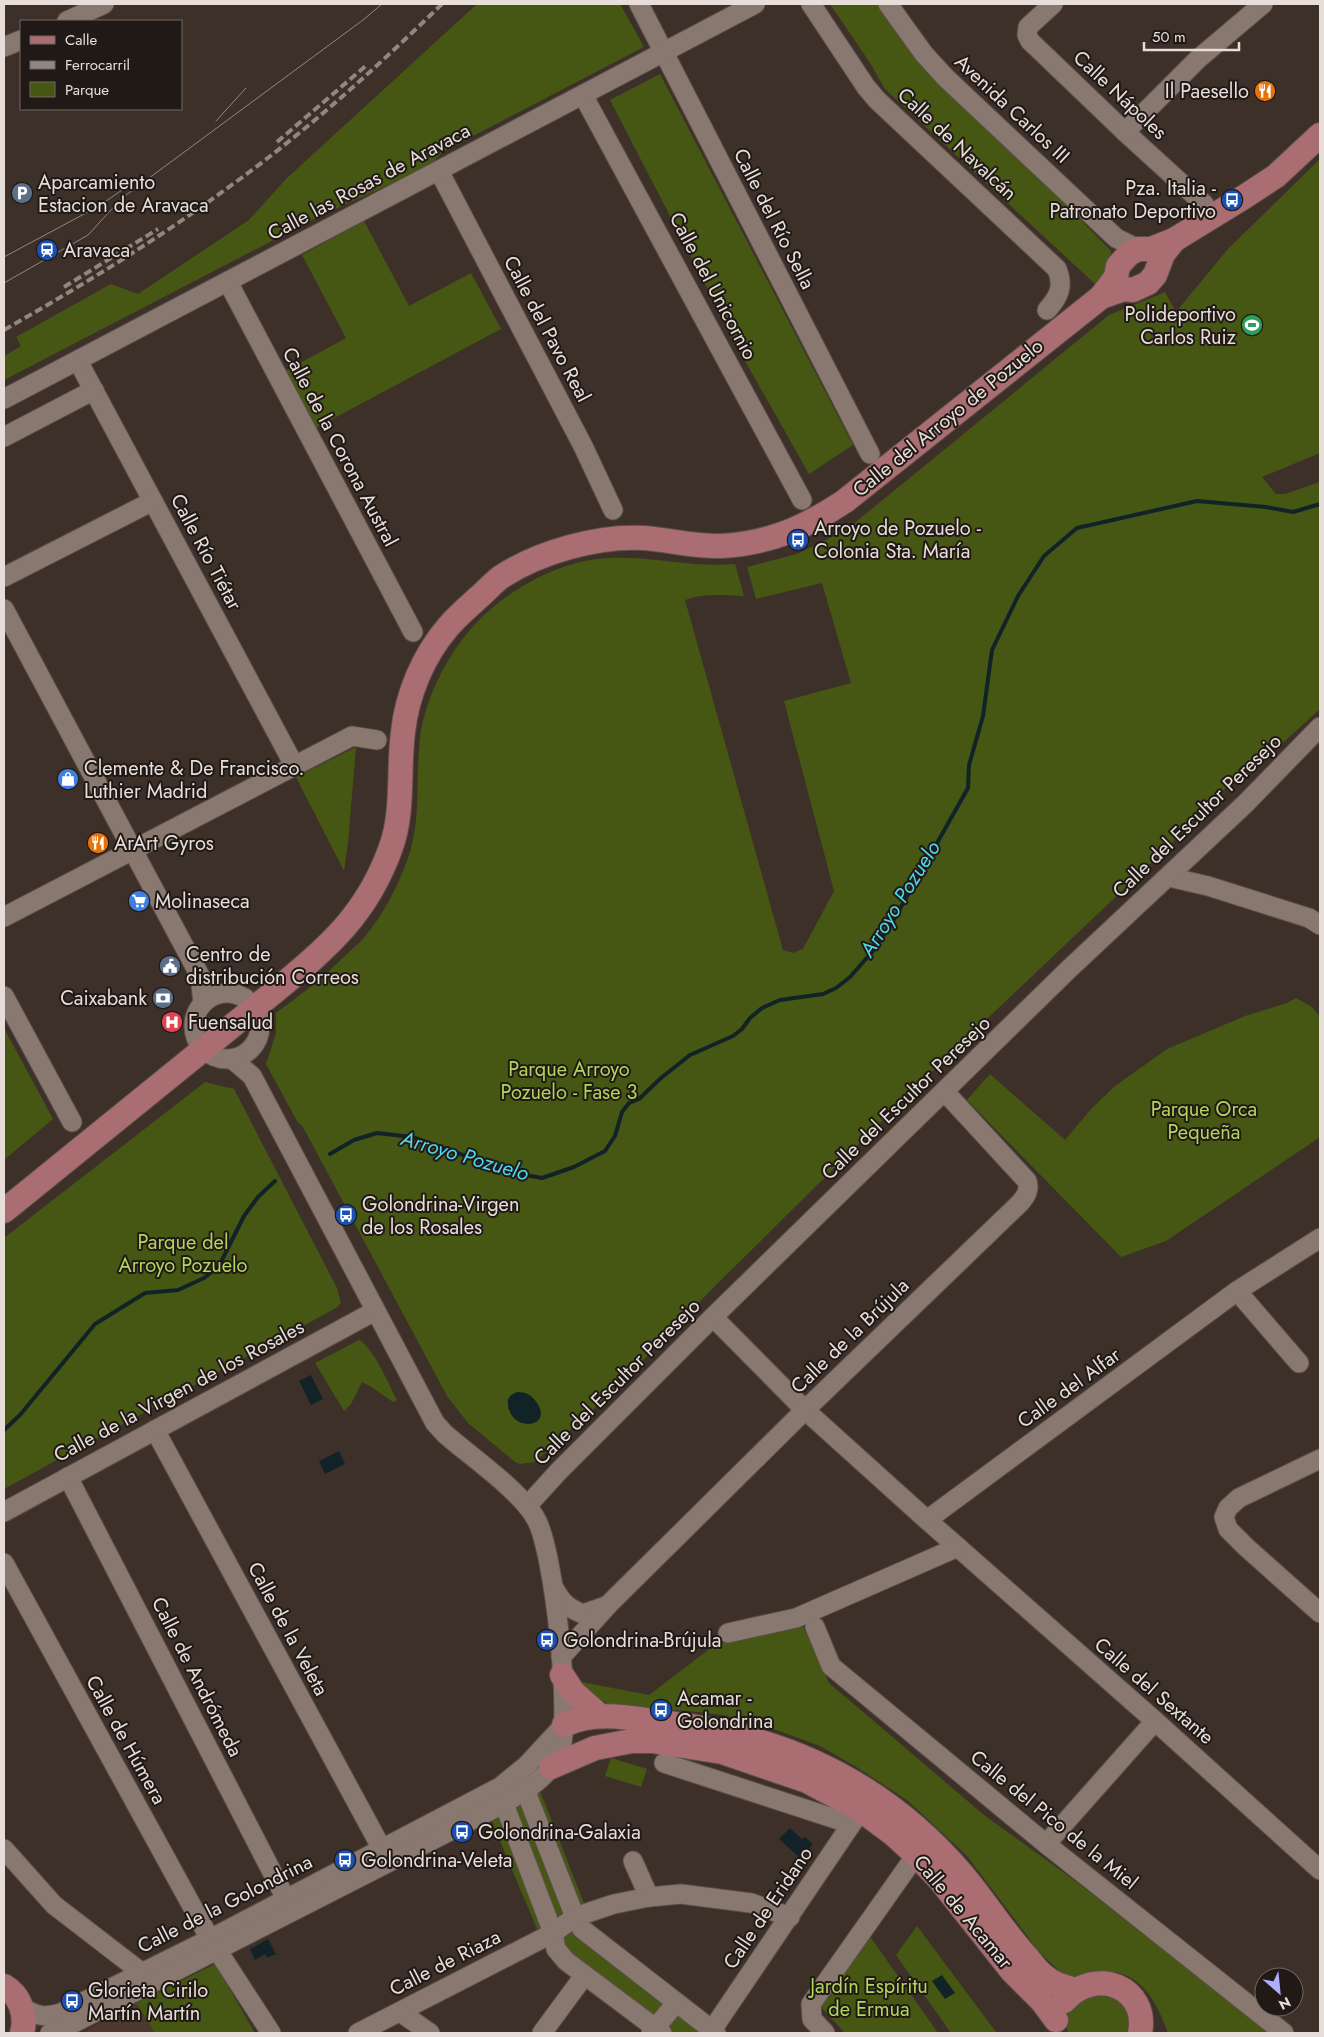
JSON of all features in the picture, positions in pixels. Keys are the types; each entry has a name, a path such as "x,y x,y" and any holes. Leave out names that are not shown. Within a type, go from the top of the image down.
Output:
{"main road":[{"path":"1135,264 1174,240 1207,211 1276,176 1320,135"},
{"name":"Calle del Arroyo de Pozuelo","path":"4,1211 314,958 339,935 363,906 375,886 392,844 397,826 400,805 403,732 408,703 423,664 447,627 501,577 547,554 596,540 644,538 720,546 768,538 800,528 845,501 1101,297 1135,264"},
{"path":"562,1666 573,1692 599,1715"},
{"name":"Calle de Acamar","path":"561,1727 576,1720 599,1715 712,1728 763,1741 813,1760 864,1787 913,1824 961,1873 983,1900 1010,1939 1048,1979 1076,1990"},
{"name":"Calle de Acamar","path":"560,1759 595,1748 632,1741 674,1744 722,1752 807,1781 856,1817 892,1832 916,1855 946,1888 1012,1971 1042,2001 1056,2026"},
{"path":"1056,2026 1062,2003 1076,1990 1086,1984 1097,1982 1109,1983 1120,1988 1134,2002 1141,2021 1141,2032"},
{"path":"4,1986 16,1996 22,2007 24,2017 22,2033"}],"street":[{"path":"70,20 104,4"},
{"name":"Calle del Río Sella","path":"639,4 870,454"},
{"name":"Calle las Rosas de Aravaca","path":"4,399 755,4"},
{"name":"Calle de Navalcán","path":"811,4 866,87 877,100 1057,269 1061,287 1054,303 1048,310"},
{"name":"Avenida Carlos III","path":"888,4 932,64 1116,238 1135,264"},
{"name":"Calle Nápoles","path":"1053,4 1028,27 1027,35 1030,41 1207,211"},
{"path":"1125,132 1198,59 1263,4"},
{"path":"4,47 20,40"},
{"name":"Calle del Unicornio","path":"583,94 802,500"},
{"name":"Calle del Pavo Real","path":"439,170 583,446 613,510"},
{"name":"Calle de la Corona Austral","path":"228,282 413,632"},
{"name":"Calle Río Tiétar","path":"78,361 294,765"},
{"path":"4,437 94,390"},
{"path":"4,577 152,501"},
{"path":"4,609 200,976 221,994"},
{"name":"Calle del Escultor Peresejo","path":"527,1506 559,1471 714,1317 1068,970 1245,804 1320,727"},
{"path":"4,917 352,736 377,740"},
{"path":"1193,853 1208,886"},
{"path":"1169,877 1208,886 1316,917"},
{"path":"200,976 203,1003"},
{"path":"221,994 240,996 254,1007 258,1014 260,1029 259,1036 252,1048 243,1055 232,1059 216,1057 203,1048 196,1037 194,1024 203,1003 221,994"},
{"path":"4,996 72,1122"},
{"path":"252,1048 252,1076"},
{"path":"232,1059 252,1076 435,1423 444,1434 527,1506 537,1519 545,1541 553,1586 562,1666 560,1759"},
{"name":"Calle de la Brújula","path":"562,1666 609,1604 805,1410 1020,1203 1027,1194 1029,1187 1027,1181 945,1092"},
{"name":"Calle del Alfar","path":"927,1520 1237,1291 1320,1238"},
{"path":"1237,1291 1299,1363"},
{"name":"Calle de la Virgen de los Rosales","path":"4,1512 375,1311"},
{"name":"Calle del Sextante","path":"714,1317 805,1410 1320,1870"},
{"name":"Calle de la Veleta","path":"155,1430 382,1849"},
{"path":"1320,1459 1239,1498 1228,1508 1224,1517 1228,1529 1320,1613"},
{"name":"Calle de Andrómeda","path":"68,1477 286,1899"},
{"path":"728,1633 796,1618 958,1547"},
{"name":"Calle de Húmera","path":"4,1563 213,1945 270,2033"},
{"name":"Calle de la Brújula","path":"553,1586 560,1601 567,1607 583,1614 598,1610 609,1604"},
{"name":"Calle del Pico de la Miel","path":"815,1627 831,1666 1046,1844 1284,2033"},
{"path":"1046,1844 1155,1721"},
{"name":"Calle de la Golondrina","path":"50,2033 60,2030 213,1945 501,1796 561,1727"},
{"name":"Calle de la Golondrina","path":"22,2007 33,2014 47,2017 61,2013 141,1972 213,1945 286,1899 382,1849 501,1796 528,1788 560,1759"},
{"name":"Calle de Acamar","path":"664,1763 856,1817"},
{"path":"528,1788 528,1798 575,1917 582,1929 714,2032"},
{"path":"501,1796 553,1933 556,1949 562,1957 656,2032 676,2003"},
{"name":"Calle de Eridano","path":"714,2032 856,1817"},
{"path":"4,1849 54,1905 141,1972"},
{"path":"825,2033 812,2019 811,2004 916,1855"},
{"path":"633,1861 649,1897"},
{"name":"Calle de Riaza","path":"358,2033 553,1933 575,1917 614,1904 649,1897 681,1894 751,1903 790,1917"},
{"path":"542,2033 584,1976"},
{"path":"400,2012 430,2033"}],"shaded area":[{"path":"311,1375 323,1399 311,1405 299,1381"},
{"path":"517,1392 528,1394 537,1403 541,1412 540,1418 535,1422 521,1423 514,1418 509,1410 508,1399"},
{"path":"339,1451 345,1464 325,1474 319,1461"},
{"path":"790,1828 802,1839 805,1837 813,1844 800,1858 779,1839"},
{"path":"268,1939 276,1954 267,1958 265,1954 255,1960 250,1949"},
{"path":"942,1975 955,1993 945,1999 932,1981"},
{"path":"136,2003 155,2033 82,2033"}],"green space":[{"path":"477,4 620,4 644,47 444,151 428,167 314,219 4,380 4,356 21,346 16,337 111,284 138,294 249,220 287,178"},
{"path":"830,4 879,4 997,134 1111,251 1108,270 1104,278 1095,284 885,89 870,63"},
{"path":"660,74 853,445 809,474 744,359 610,100"},
{"name":"Parque Arroyo Pozuelo - Fase 3","path":"1320,159 1320,453 1262,477 1276,494 1285,494 1320,482 1320,709 1244,778 1236,777 1165,850 949,1055 715,1286 612,1392 535,1462 520,1464 515,1462 468,1423 447,1396 303,1127 297,1121 266,1064 276,1033 276,1013 322,977 363,939 385,908 400,878 408,858 415,828 422,724 431,695 453,653 479,620 502,600 540,577 566,566 588,560 609,558 650,559 713,565 735,564 744,596 706,595 685,600 783,950 793,953 803,949 834,891 784,701 851,683 822,583 756,599 747,567 797,554 846,530 1109,315 1165,292 1176,312 1228,249"},
{"path":"364,221 409,306 471,273 501,329 310,431 280,374 346,338 302,255"},
{"path":"356,747 348,843 344,871 296,777"},
{"name":"Parque Orca Pequeña","path":"1296,998 1312,1007 1320,1017 1320,1137 1166,1241 1121,1257 967,1100 990,1074 1065,1140 1092,1108 1115,1086 1167,1049 1245,1016 1287,1003"},
{"path":"4,1028 53,1119 4,1160"},
{"name":"Parque del Arroyo Pozuelo","path":"205,1082 234,1089 337,1288 341,1303 336,1308 4,1489 4,1238"},
{"path":"359,1340 365,1344 376,1359 397,1400 393,1402 362,1382 351,1404 344,1411 315,1363"},
{"path":"801,1622 829,1683 984,1815 1074,1880 1269,2033 1168,2033 1152,1998 1136,1981 1126,1975 1100,1971 1066,1977 1041,1954 967,1856 907,1800 820,1746 779,1731 723,1715 611,1706 594,1695 581,1682 649,1695 716,1644 784,1629"},
{"path":"611,1758 647,1769 641,1787 605,1776"},
{"path":"540,1791 596,1934 729,2033 648,2033 558,1967 542,1941 491,1819"},
{"path":"917,1926 996,2032 951,2033 896,1955"},
{"name":"Jardín Espíritu de Ermua","path":"869,1935 938,2033 845,2033 819,2005"},
{"path":"215,1964 255,2033 155,2033 136,2003"},
{"path":"1095,1993 1111,1998 1122,2005 1129,2016 1128,2033 1068,2033 1067,2018 1072,2007"}],"waterway":[{"name":"Arroyo Pozuelo","path":"330,1154 354,1140 377,1133 412,1137 514,1173 542,1178 574,1167 605,1151 615,1136 622,1112 629,1103 639,1099 661,1078 690,1055 733,1036 762,1008 780,1000 823,994 836,988 850,977 872,952 892,923 968,788 969,765 983,716 992,650 1018,596 1044,556 1077,528 1197,501 1266,507 1293,512 1320,504"},
{"name":"Arroyo Pozuelo","path":"4,1430 20,1415 95,1324 145,1293 178,1290 204,1278 219,1266 244,1216 258,1197 275,1181"}],"tram line":[{"path":"4,283 88,235 122,198 382,4"},
{"path":"216,121 246,88"},
{"path":"4,257 99,206 122,190"}],"railway":[{"path":"4,330 149,242 261,163 341,98 442,4"},
{"path":"277,142 368,64"},
{"path":"64,287 158,229"}],"place":[{"name":"Il Paesello","path":"1265,91"},
{"name":"Aparcamiento Estacion de Aravaca","path":"22,193"},
{"name":"Pza. Italia - Patronato Deportivo","path":"1232,200"},
{"name":"Aravaca","path":"47,250"},
{"name":"Polideportivo Carlos Ruiz","path":"1252,325"},
{"name":"Arroyo de Pozuelo - Colonia Sta. María","path":"798,540"},
{"name":"Clemente & De Francisco. Luthier Madrid","path":"68,779"},
{"name":"ArArt Gyros","path":"98,843"},
{"name":"Molinaseca","path":"139,901"},
{"name":"Centro de distribución Correos","path":"170,966"},
{"name":"Caixabank","path":"163,998"},
{"name":"Fuensalud","path":"172,1022"},
{"name":"Golondrina-Virgen de los Rosales","path":"346,1215"},
{"name":"Golondrina-Brújula","path":"547,1640"},
{"name":"Acamar - Golondrina","path":"661,1710"},
{"name":"Golondrina-Galaxia","path":"462,1832"},
{"name":"Golondrina-Veleta","path":"345,1860"},
{"name":"Glorieta Cirilo Martín Martín","path":"72,2001"}]}
